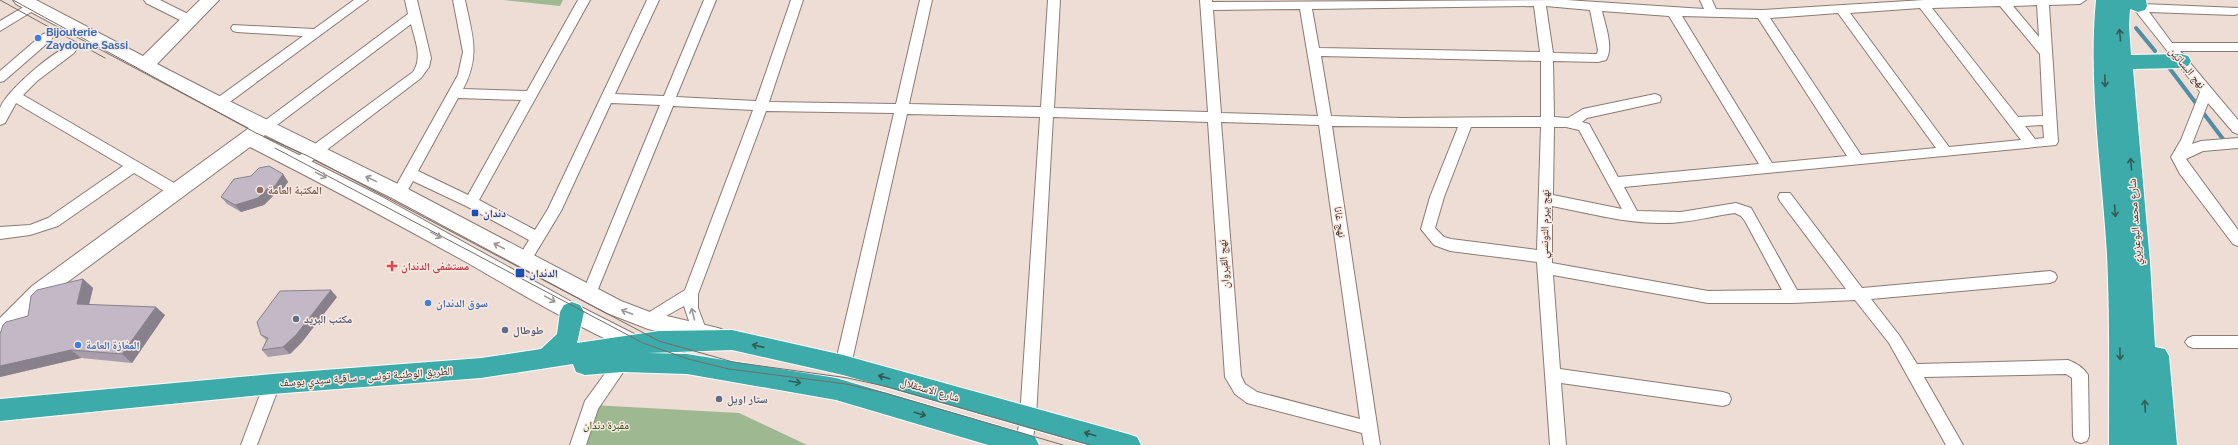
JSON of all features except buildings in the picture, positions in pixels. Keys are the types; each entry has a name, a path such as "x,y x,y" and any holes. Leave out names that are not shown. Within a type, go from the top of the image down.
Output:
{"highway":[{"name":"شارع محمد البوعزيزي","path":"2105,0 2103,25 2105,92 2128,259 2147,445"},
{"name":"شارع محمد البوعزيزي","path":"2122,445 2128,259 2122,62 2119,25 2137,4"},
{"path":"2122,62 2175,54"},
{"path":"2107,445 2105,343 2107,292 2110,277 2128,259 2151,307 2164,445"},
{"path":"548,357 568,338 572,312"},
{"name":"شارع الاستقلال","path":"732,340 843,365 1128,445"},
{"name":"الطريق الوطنية تونس - ساقية سيدي يوسف","path":"0,410 269,390 628,353 659,341 732,340"},
{"name":"الطريق الوطنية تونس - ساقية سيدي يوسف","path":"0,419 481,368 548,357 628,353 836,389 1025,445"}],"main road":[{"path":"145,65 210,0"},
{"path":"27,3 218,104 298,164 375,202 572,312 628,353"},
{"path":"257,133 314,152 399,193 614,307 648,320 732,340"},
{"path":"0,332 39,292 257,133"}],"street":[{"path":"150,0 190,20"},
{"path":"218,104 362,0"},
{"path":"298,164 417,75 423,67 425,58 411,0"},
{"path":"399,193 411,174 431,133 464,75 469,52 459,0"},
{"path":"471,202 584,0"},
{"path":"524,260 554,211 653,0"},
{"path":"589,294 710,0"},
{"path":"699,332 691,308 691,294 761,106 797,0"},
{"path":"843,365 926,0"},
{"path":"1025,445 1028,417 1045,112 1054,0"},
{"path":"1706,0 1712,14"},
{"path":"1206,3 1540,1 1673,12 1762,14 1923,4 2080,0"},
{"name":"نهج بيرم التونسي","path":"1540,1 1546,57 1548,123 1545,199 1545,262 1558,445"},
{"path":"2002,1 2045,52"},
{"path":"1614,183 2051,142 2043,1"},
{"path":"0,27 27,3"},
{"name":"نهج القيروان","path":"1206,3 1212,116 1233,377 1236,384 1245,394 1253,398 1370,428"},
{"name":"نهج غانا","path":"1305,3 1315,52 1372,445"},
{"path":"1923,4 2031,143"},
{"path":"2137,4 2234,12"},
{"name":"نهج البساتين","path":"2137,4 2175,54 2238,128"},
{"path":"1315,52 1602,57 1604,50 1595,6"},
{"path":"1842,10 1945,151"},
{"path":"1673,12 1769,168"},
{"path":"1762,14 1857,160"},
{"path":"257,133 316,91 414,16"},
{"path":"237,28 315,33"},
{"path":"0,78 47,36"},
{"path":"2175,54 2238,47"},
{"path":"0,120 14,96 33,78 70,50"},
{"path":"2206,92 2188,140 2178,156 2181,165 2238,240"},
{"path":"454,93 531,96"},
{"path":"14,96 176,191"},
{"path":"606,98 761,106 1466,123 1572,122 1584,126 1632,215"},
{"path":"1572,122 1583,114 1654,99"},
{"path":"2015,122 2049,120"},
{"path":"1466,123 1437,197 1428,229 1439,241 1450,245 1545,262 1708,297 1859,295 2050,277"},
{"path":"2180,154 2201,146 2238,142"},
{"path":"0,233 30,230 53,222 133,166"},
{"path":"411,174 471,202 538,238"},
{"path":"1785,197 1894,339 1955,445"},
{"path":"1545,199 1632,215 1681,217 1726,209 1736,208 1742,210 1750,217 1793,297"},
{"path":"648,320 691,294"},
{"path":"2193,342 2238,342"},
{"path":"578,445 591,406 628,353"},
{"path":"1913,371 2068,367 2080,375 2081,436"},
{"path":"1553,375 1723,398"},
{"path":"249,445 269,390"}],"green space":[{"path":"504,0 563,0 560,6"},
{"name":"مقبرة دندان","path":"592,405 739,413 807,445 578,445"}],"waterway":[{"path":"2136,28 2155,51"},
{"path":"2167,65 2226,143"}],"tram line":[{"path":"0,0 105,58"},
{"path":"13,0 256,133 308,156 659,341 733,362 848,378 888,387 1090,445"},
{"path":"275,148 643,343 688,359 729,369 846,384 885,393 1063,445"}],"place":[{"name":"Bijouterie Zaydoune Sassi","path":"38,38"},
{"name":"المكتبة العامة","path":"260,190"},
{"name":"دندان","path":"475,213"},
{"name":"مستشفى الدندان","path":"392,266"},
{"name":"الدندان","path":"520,273"},
{"name":"سوق الدندان","path":"428,303"},
{"name":"مكتب البريد","path":"296,319"},
{"name":"طوطال","path":"505,330"},
{"name":"المغازة العامة","path":"78,345"},
{"name":"ستار اويل","path":"719,399"}]}
